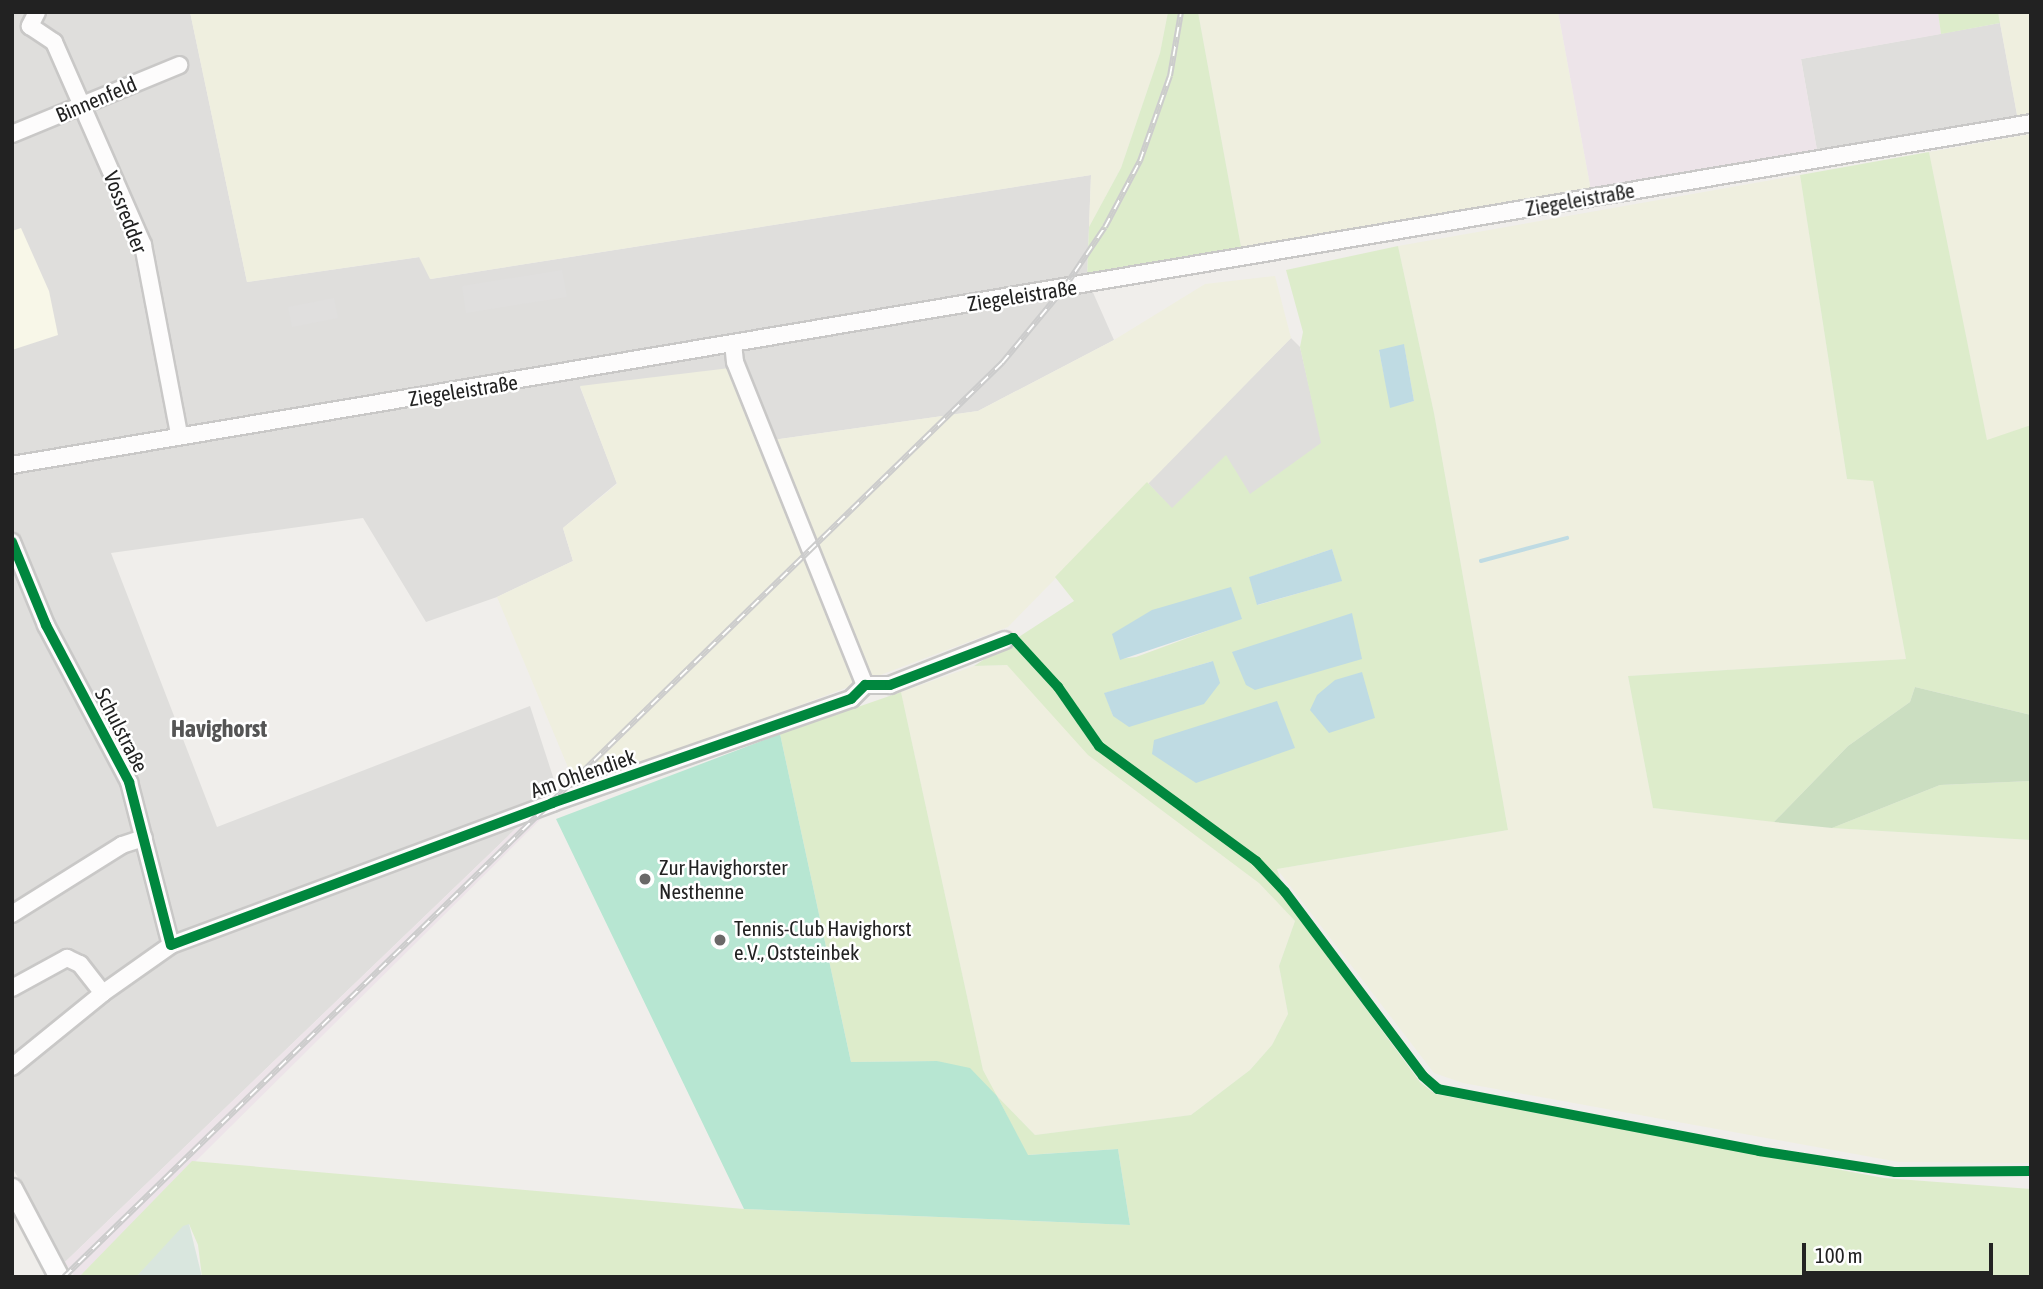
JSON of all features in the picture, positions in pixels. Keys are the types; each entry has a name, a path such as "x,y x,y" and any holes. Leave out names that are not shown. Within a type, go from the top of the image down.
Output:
{"street":[{"name":"Vossredder","path":"37,12 30,26 54,42 143,245 179,434"},
{"name":"Binnenfeld","path":"12,134 179,65"},
{"name":"Ziegeleistraße","path":"12,465 179,434 2031,123"},
{"path":"733,343 736,362 864,685"},
{"name":"Schulstraße","path":"12,542 46,625 128,782 171,945"},
{"name":"Am Ohlendiek","path":"12,1067 103,993 171,945 552,803 851,699 864,685 890,685 1005,640"},
{"path":"12,914 122,845 144,838"},
{"path":"12,988 67,958 79,964 103,993"},
{"path":"12,1188 59,1277"}],"shaded area":[{"path":"12,12 190,12 247,282 420,257 431,279 1091,175 1087,279 1114,340 978,411 759,442 580,387 617,483 563,528 573,561 497,597 426,622 363,518 111,553 217,827 530,706 557,789 65,1262 12,1167"},
{"path":"1558,12 1938,12 1941,34 1801,59 1818,156 1591,191"},
{"path":"2000,23 2018,120 1818,156 1801,59"},
{"path":"21,228 49,291 58,335 12,350 12,231"},
{"path":"562,270 567,297 466,313 462,286"},
{"path":"334,298 338,318 292,327 288,307"},
{"path":"1291,338 1300,347 1322,443 1250,495 1172,509 1147,482"},
{"path":"553,807 79,1277 75,1277 65,1262 532,813"},
{"path":"189,1224 202,1277 136,1277 183,1226"}],"green space":[{"path":"190,12 1168,12 1160,53 1121,168 1089,227 1091,175 430,279 419,257 247,282"},
{"path":"1168,12 1198,12 1242,252 1087,279 1089,227 1121,168 1160,53"},
{"path":"1198,12 1558,12 1591,191 1242,252"},
{"path":"1938,12 1998,12 2000,23 1941,34"},
{"path":"1998,12 2031,12 2031,117 2018,120"},
{"path":"2031,134 2031,425 1987,441 1929,152"},
{"path":"1929,152 1987,440 2031,425 2031,715 1915,687 1910,702 1848,746 1774,822 1653,808 1628,676 1906,659 1873,481 1847,479 1800,175"},
{"path":"1800,175 1847,479 1873,480 1906,659 1628,676 1653,808 1832,828 2031,840 2031,1163 1899,1162 1463,1083 1434,1073 1277,869 1508,830 1434,413 1398,246"},
{"path":"1398,246 1434,413 1508,830 1277,869 1289,904 1420,1082 1435,1094 1884,1178 2031,1189 2031,1277 202,1277 198,1245 189,1224 136,1277 79,1277 192,1161 744,1209 1130,1225 1118,1149 1027,1155 997,1096 1035,1135 1191,1115 1250,1070 1272,1045 1288,1014 1279,966 1295,921 1259,883 1088,755 1007,665 974,666 1074,601 1055,577 1147,482 1172,508 1226,455 1250,494 1321,443 1300,347 1303,332 1286,270","holes":["1404,345 1414,401 1391,407 1379,351","1332,549 1341,581 1258,605 1250,577","1242,618 1136,657 1120,659","1213,661 1113,716 1105,693"]},
{"path":"1275,276 1291,338 1008,627 577,789 497,597 573,561 563,528 617,484 580,386 730,368 759,442 978,411 1114,340 1205,284"},
{"path":"1007,665 1194,832 1260,883 1295,921 1279,966 1288,1014 1272,1045 1250,1070 1191,1115 1035,1135 997,1096 983,1070 901,692 974,666"},
{"path":"1915,687 2031,715 2031,781 1940,785 1832,828 1774,822 1848,746 1910,702"},
{"path":"901,692 983,1070 997,1096 937,1061 851,1062 780,734"},
{"name":"Tennis-Club Havighorst e.V., Oststeinbek","path":"780,734 851,1062 937,1061 970,1068 997,1096 1028,1155 1118,1149 1130,1225 744,1209 556,819"},
{"path":"2031,781 2031,840 1832,828 1940,785"}],"water":[{"path":"1404,344 1414,401 1390,408 1379,350"},
{"path":"1332,549 1342,581 1257,605 1249,577"},
{"path":"1231,587 1242,619 1120,660 1112,634 1152,610"},
{"path":"1352,613 1362,659 1255,690 1246,685 1232,652"},
{"path":"1213,661 1220,683 1204,704 1129,727 1113,716 1104,693"},
{"path":"1362,672 1375,718 1329,733 1310,710 1317,695 1335,680"},
{"path":"1277,701 1295,748 1196,783 1152,754 1154,740"}],"waterway":[{"path":"1481,561 1567,538"}],"railway":[{"path":"64,1277 1002,363 1064,288 1105,227 1140,161 1170,76 1181,12"}],"cycle path":[{"path":"12,542 46,625 129,782 171,945 552,803 851,699 865,685 890,685 1013,638 1058,687 1099,746 1256,861 1285,892 1423,1076 1438,1089 1759,1151 1895,1172 2031,1171"}],"place":[{"name":"Zur Havighorster Nesthenne","path":"645,879"},
{"name":"Tennis-Club Havighorst e.V., Oststeinbek","path":"720,940"}],"district":[{"name":"Havighorst","path":"219,729"}]}
